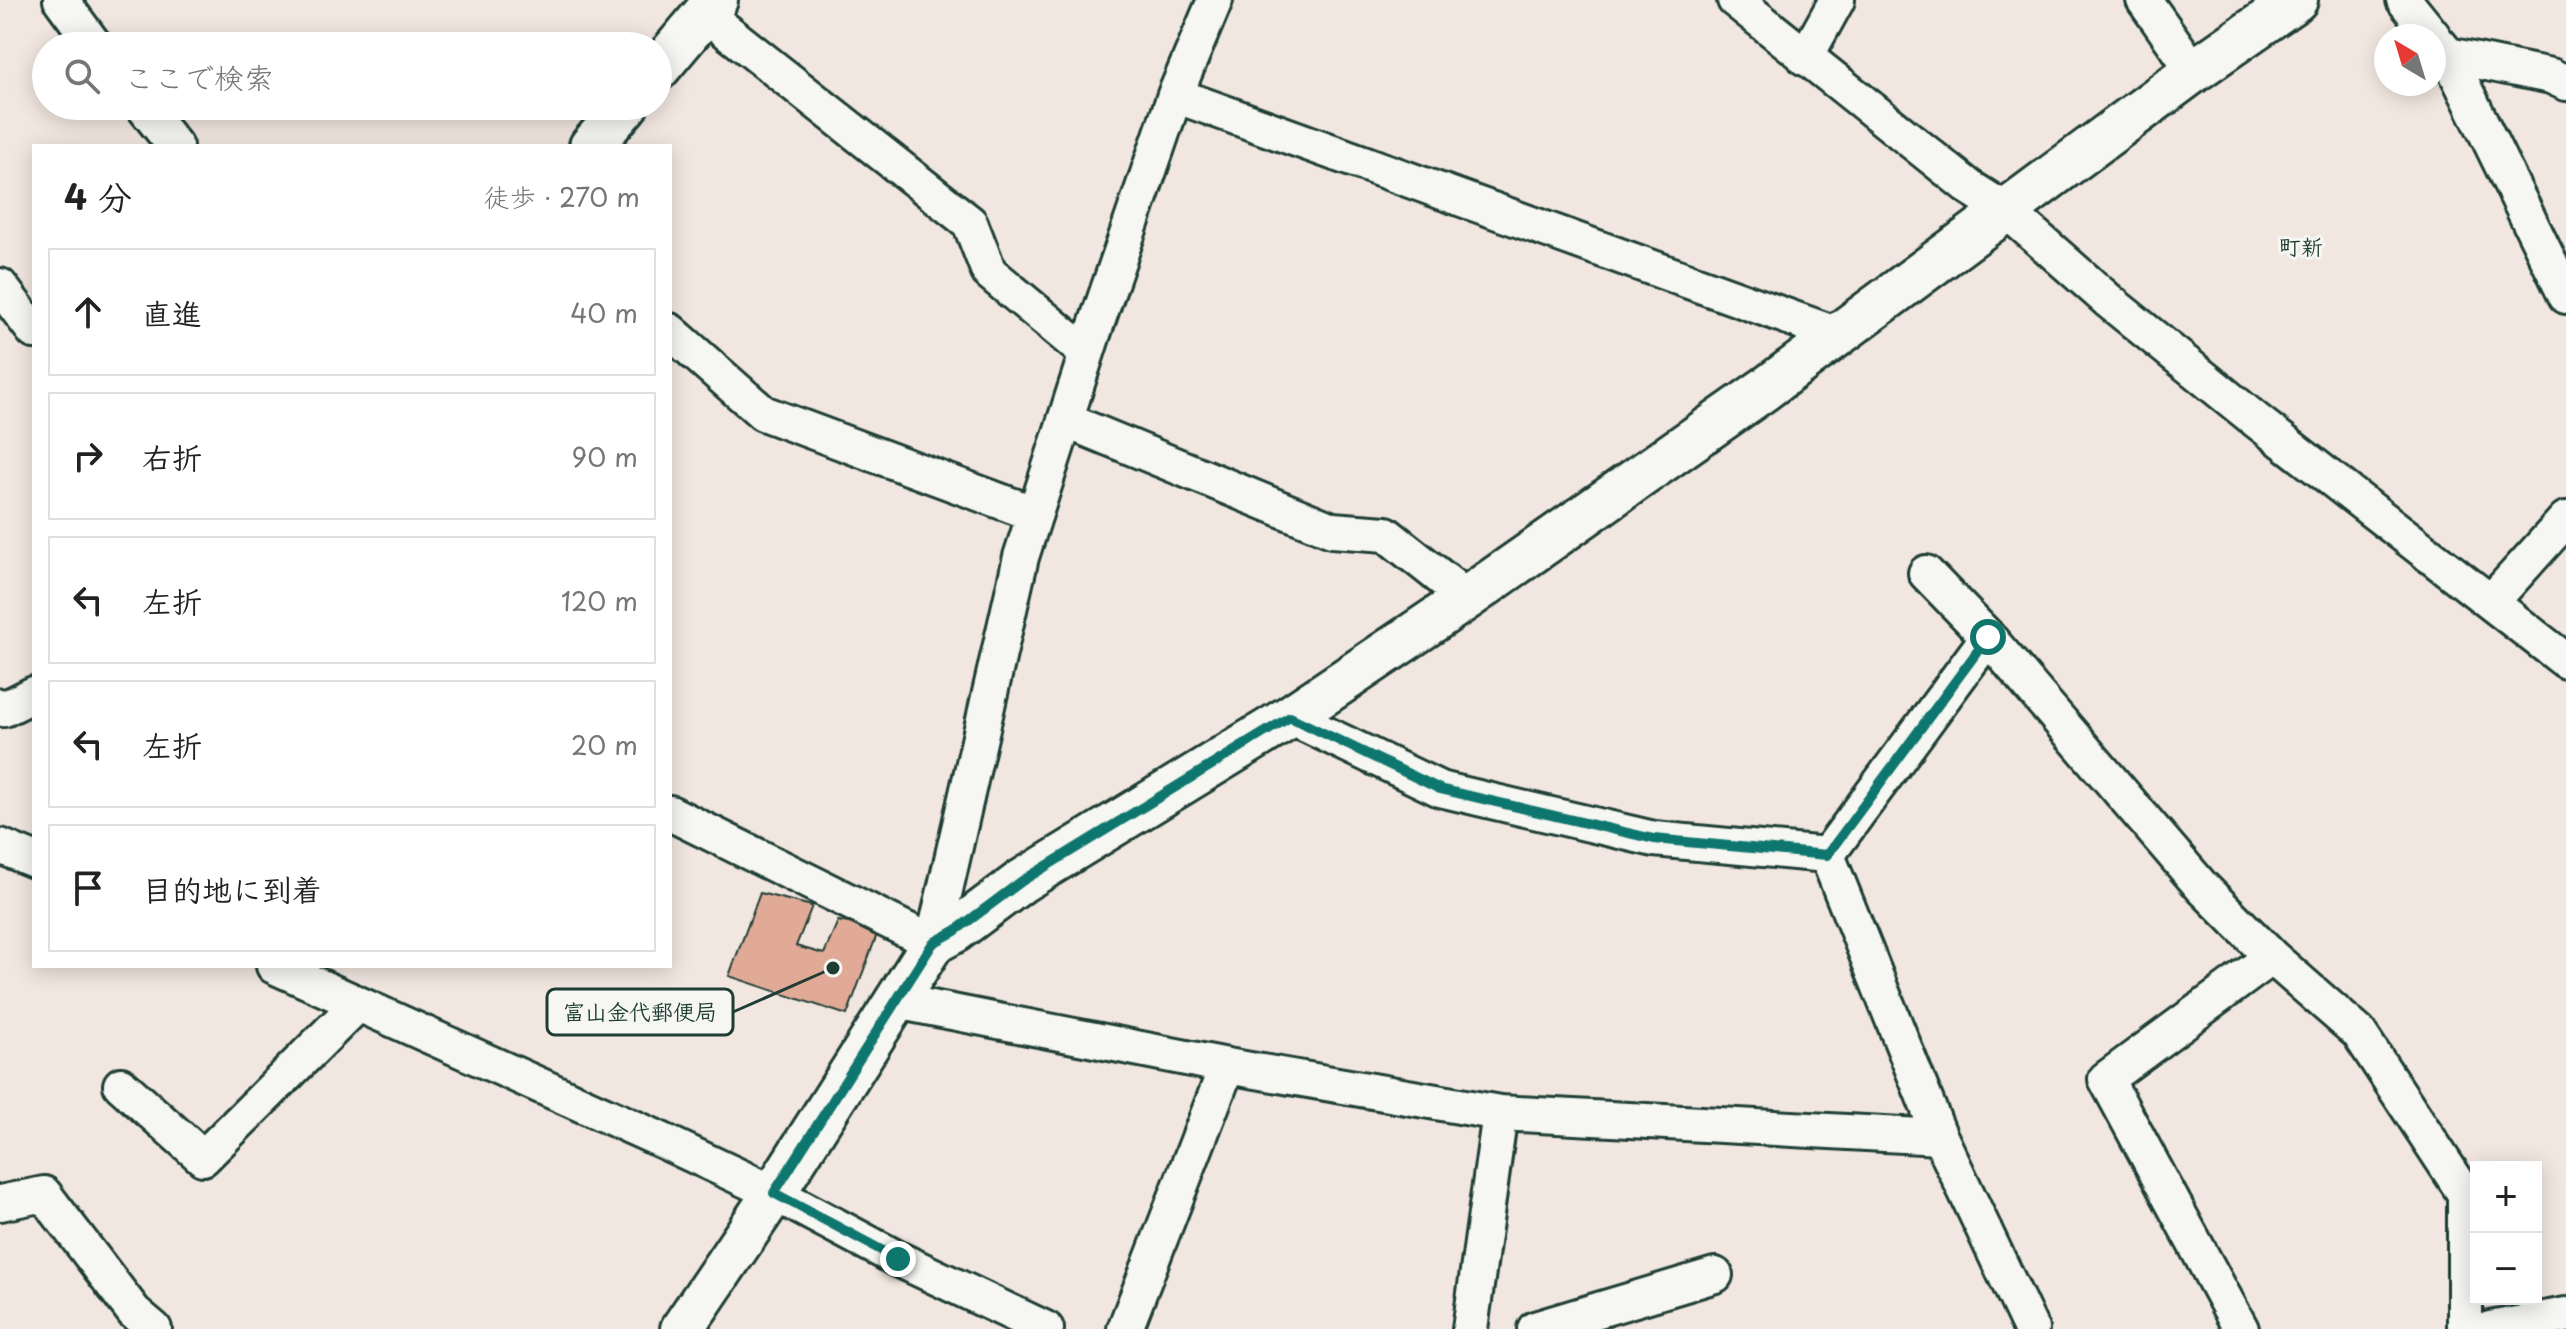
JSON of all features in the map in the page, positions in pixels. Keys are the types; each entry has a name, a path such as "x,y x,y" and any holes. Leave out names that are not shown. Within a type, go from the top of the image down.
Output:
{"street":[{"path":"61,0 85,32"},
{"path":"682,1329 774,1193 933,943 1021,557 1086,353 1175,95 1215,0"},
{"path":"1735,0 1969,187 2007,211 2110,302 2196,372 2566,661"},
{"path":"1805,58 1837,0"},
{"path":"2144,0 2194,71"},
{"path":"933,943 955,931 1022,881 1290,717 1467,598 1838,335 2194,71 2296,0"},
{"path":"2404,0 2423,24"},
{"path":"672,52 710,7 970,223 989,272 1086,353"},
{"path":"2446,45 2566,83"},
{"path":"2446,59 2566,296"},
{"path":"1175,95 1838,335"},
{"path":"154,120 173,144"},
{"path":"593,144 614,120"},
{"path":"0,286 32,328"},
{"path":"672,333 763,413 1035,514"},
{"path":"1065,420 1332,530 1386,534 1467,598"},
{"path":"2491,602 2566,519"},
{"path":"1926,573 1988,637 2202,887 2272,957 2359,1033 2465,1194 2465,1329"},
{"path":"1827,855 1988,637"},
{"path":"0,706 4,709 32,695"},
{"path":"1290,717 1440,789 1654,839 1827,855"},
{"path":"672,814 933,943"},
{"path":"0,846 32,859"},
{"path":"1827,855 1940,1137 2031,1329"},
{"path":"2241,1329 2106,1079 2272,957"},
{"path":"278,968 774,1193 1023,1324"},
{"path":"896,1001 1227,1066 1500,1113 1940,1137"},
{"path":"121,1085 203,1158 358,1004"},
{"path":"1125,1329 1227,1066"},
{"path":"1470,1329 1500,1113"},
{"path":"0,1203 44,1194 134,1312 154,1329"},
{"path":"1535,1329 1715,1275"},
{"path":"2490,1329 2566,1315"}],"building":[{"path":"760,893 812,906 796,946 824,954 838,921 879,929 847,1015 729,976"}],"place":[{"name":"富山金代郵便局","path":"833,968"}],"district":[{"name":"町新","path":"2301,247"}],"route":[{"path":"898,1259 774,1193 933,943 955,931 1022,881 1290,717 1440,789 1654,839 1827,855 1988,637"}]}
